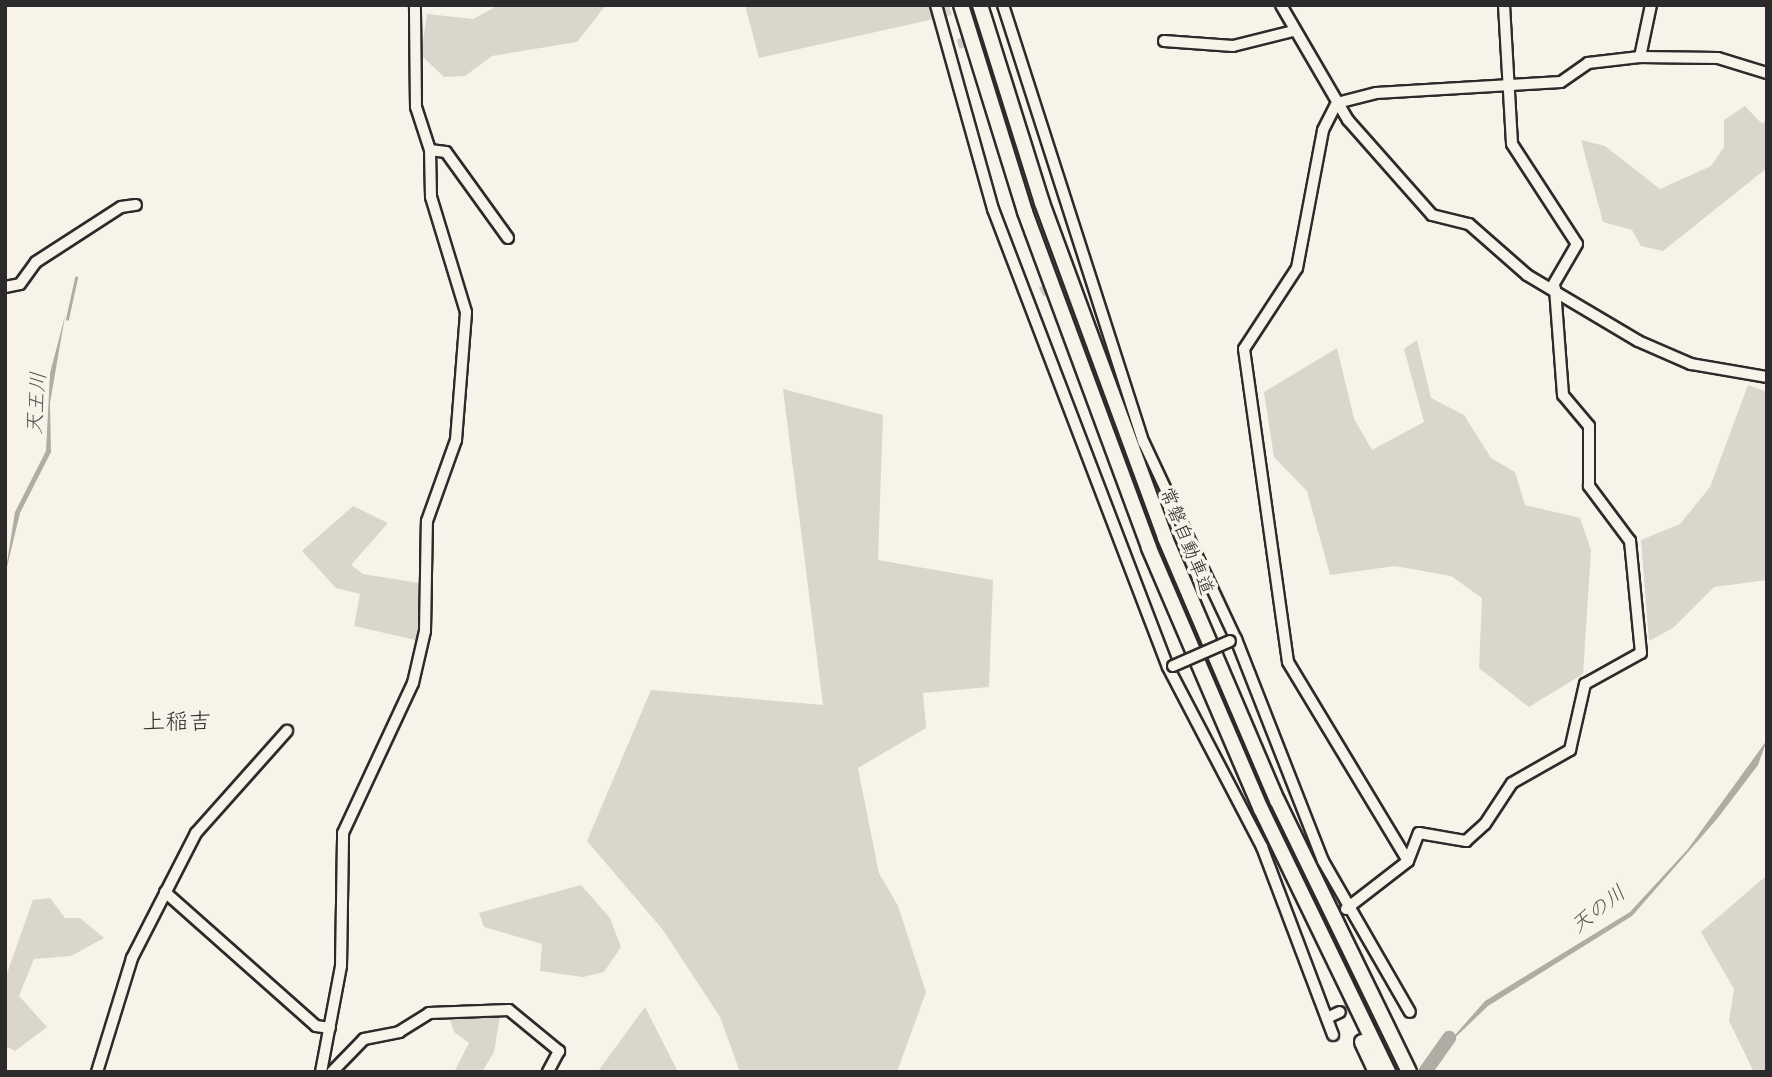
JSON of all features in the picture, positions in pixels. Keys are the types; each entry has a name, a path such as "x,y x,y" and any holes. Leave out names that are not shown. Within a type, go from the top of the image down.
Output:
{"highway":[{"name":"常磐自動車道","path":"961,5 1030,225 1149,548 1350,997 1388,1072"},
{"name":"常磐自動車道","path":"980,5 1087,332 1164,538 1277,800 1408,1070"},
{"path":"1350,997 1376,1072"}],"street":[{"path":"321,1072 341,966 343,832 413,683 425,631 427,521 457,440 466,313 431,197 430,150 415,107 415,5"},
{"path":"936,5 953,46 977,160 1029,298 1171,666 1262,847 1333,1035"},
{"path":"1003,5 1006,32 1084,271 1144,443 1233,640 1346,909 1410,1012"},
{"path":"1281,5 1293,31 1336,103 1432,215 1469,224 1527,275 1554,288 1638,341 1691,364 1767,377"},
{"path":"1346,909 1408,862 1419,833 1466,841 1502,804 1512,783 1570,750 1585,684 1641,653 1630,541 1589,486 1589,426 1563,395 1554,288 1577,244 1512,144 1511,88 1504,5"},
{"path":"1640,57 1651,5"},
{"path":"1164,41 1233,46 1293,31"},
{"path":"1336,103 1376,93 1511,88 1561,82 1588,63 1640,57 1718,58 1767,73"},
{"path":"1336,103 1323,130 1297,268 1244,349 1288,662 1408,862"},
{"path":"430,150 446,152 508,237"},
{"path":"5,287 20,284 36,262 121,207 136,205"},
{"path":"1029,298 1041,292"},
{"path":"1171,666 1233,640"},
{"path":"97,1072 132,958 152,930 165,892 196,833 287,731"},
{"path":"165,892 316,1026 330,1028"},
{"path":"1381,991 1393,985"},
{"path":"332,1072 364,1039 399,1032 429,1013 509,1010 559,1052 548,1072"},
{"path":"1327,1017 1340,1012"}],"shaded area":[{"path":"499,5 606,5 577,42 492,56 465,76 444,77 421,55 427,14 473,19"},
{"path":"745,5 949,5 952,15 759,58"},
{"path":"1745,106 1762,124 1767,119 1767,168 1663,251 1641,246 1632,230 1603,222 1581,140 1605,146 1660,189 1711,166 1724,147 1724,120"},
{"path":"65,316 50,403 51,452 20,513 5,575 15,512 46,451 50,373"},
{"path":"1417,340 1431,398 1464,415 1491,458 1515,472 1525,505 1580,518 1591,550 1583,674 1529,707 1479,668 1482,598 1451,576 1395,566 1330,575 1307,491 1274,457 1264,392 1337,348 1354,419 1372,450 1424,422 1404,349"},
{"path":"1748,385 1767,392 1767,580 1714,587 1673,628 1649,641 1641,540 1680,524 1710,487"},
{"path":"783,389 883,415 878,560 993,580 989,687 923,693 926,728 858,768 879,873 898,906 926,992 897,1072 740,1072 720,1017 663,930 587,841 651,690 823,705"},
{"path":"353,506 388,523 351,565 363,574 425,584 420,641 354,626 360,594 336,588 302,551"},
{"path":"1767,740 1758,765 1717,819 1632,916 1488,1006 1440,1052 1485,1001 1630,912 1688,849"},
{"path":"1767,875 1767,1072 1754,1072 1729,1021 1734,989 1701,932"},
{"path":"581,885 610,918 621,947 604,972 583,977 540,971 542,944 484,927 479,913"},
{"path":"50,898 65,918 80,918 104,938 71,956 34,959 19,996 47,1027 15,1051 5,1046 5,979 33,900"},
{"path":"502,1004 494,1052 482,1072 454,1072 469,1043 454,1032 447,1010"},
{"path":"645,1007 678,1072 600,1072 599,1070"}],"waterway":[{"name":"天王川","path":"67,319 76,278"},
{"name":"天の川","path":"1425,1072 1449,1038"}],"tunnel":[{"path":"958,44 1000,33"},
{"path":"1041,292 1081,273"},
{"path":"1340,1012 1381,991"}],"district":[{"name":"上稲吉","path":"177,721"}]}
